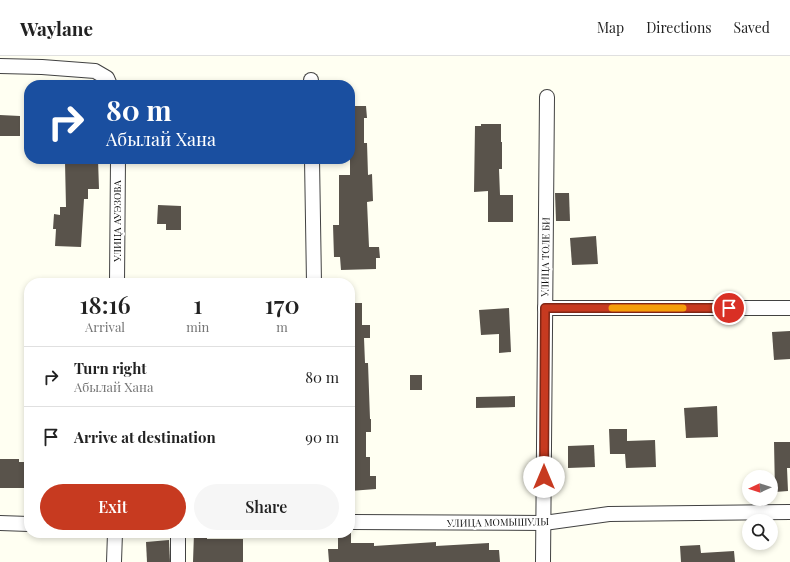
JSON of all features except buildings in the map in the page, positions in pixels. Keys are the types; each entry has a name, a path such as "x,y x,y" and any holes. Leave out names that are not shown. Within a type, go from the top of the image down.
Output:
{"street":[{"path":"0,66 42,67 95,71 106,80"},
{"name":"УЛИЦА ТОЛЕ БИ","path":"542,562 544,523 547,97"},
{"name":"УЛИЦА АУЭЗОВА","path":"117,278 118,164"},
{"path":"312,164 314,278"},
{"path":"545,308 790,308"},
{"name":"УЛИЦА МОМЫШУЛЫ","path":"355,522 544,523 609,514 790,512"},
{"path":"0,523 24,524"},
{"path":"114,562 115,538"},
{"path":"178,538 178,562"}],"slow traffic":[{"path":"612,308 683,308"}],"route":[{"path":"544,477 545,308 729,308"}]}
